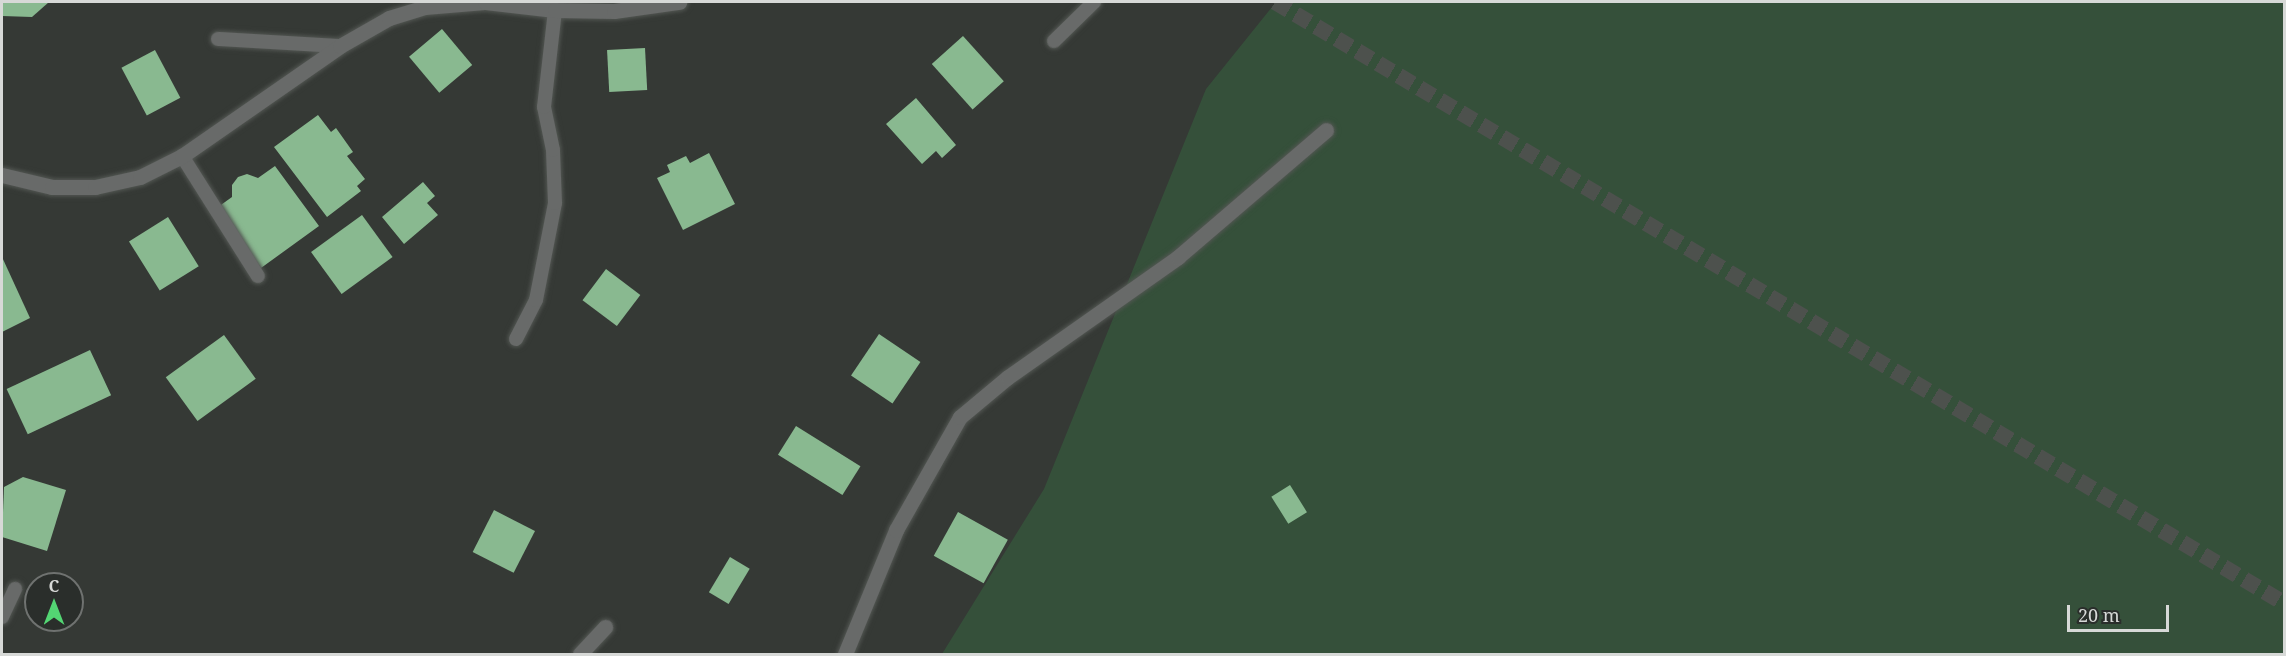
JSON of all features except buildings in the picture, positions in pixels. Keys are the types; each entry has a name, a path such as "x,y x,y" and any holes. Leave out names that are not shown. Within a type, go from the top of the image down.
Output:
{"street":[{"path":"2,175 52,187 95,187 140,177 182,156 340,46 388,18 425,7 485,2 555,10 614,11 679,2"},
{"path":"845,654 897,530 960,417 1008,377 1178,257 1326,130"},
{"path":"580,654 605,627"}],"lane":[{"path":"1054,40 1094,2"},
{"path":"516,339 536,300 555,203 554,150 544,107 555,10"},
{"path":"218,39 340,46"},
{"path":"182,156 258,276"},
{"path":"2,617 15,588"}],"green space":[{"path":"1276,2 2284,2 2284,654 942,654 1044,489 1206,89"}],"tunnel":[{"path":"1275,2 2284,603"}]}
